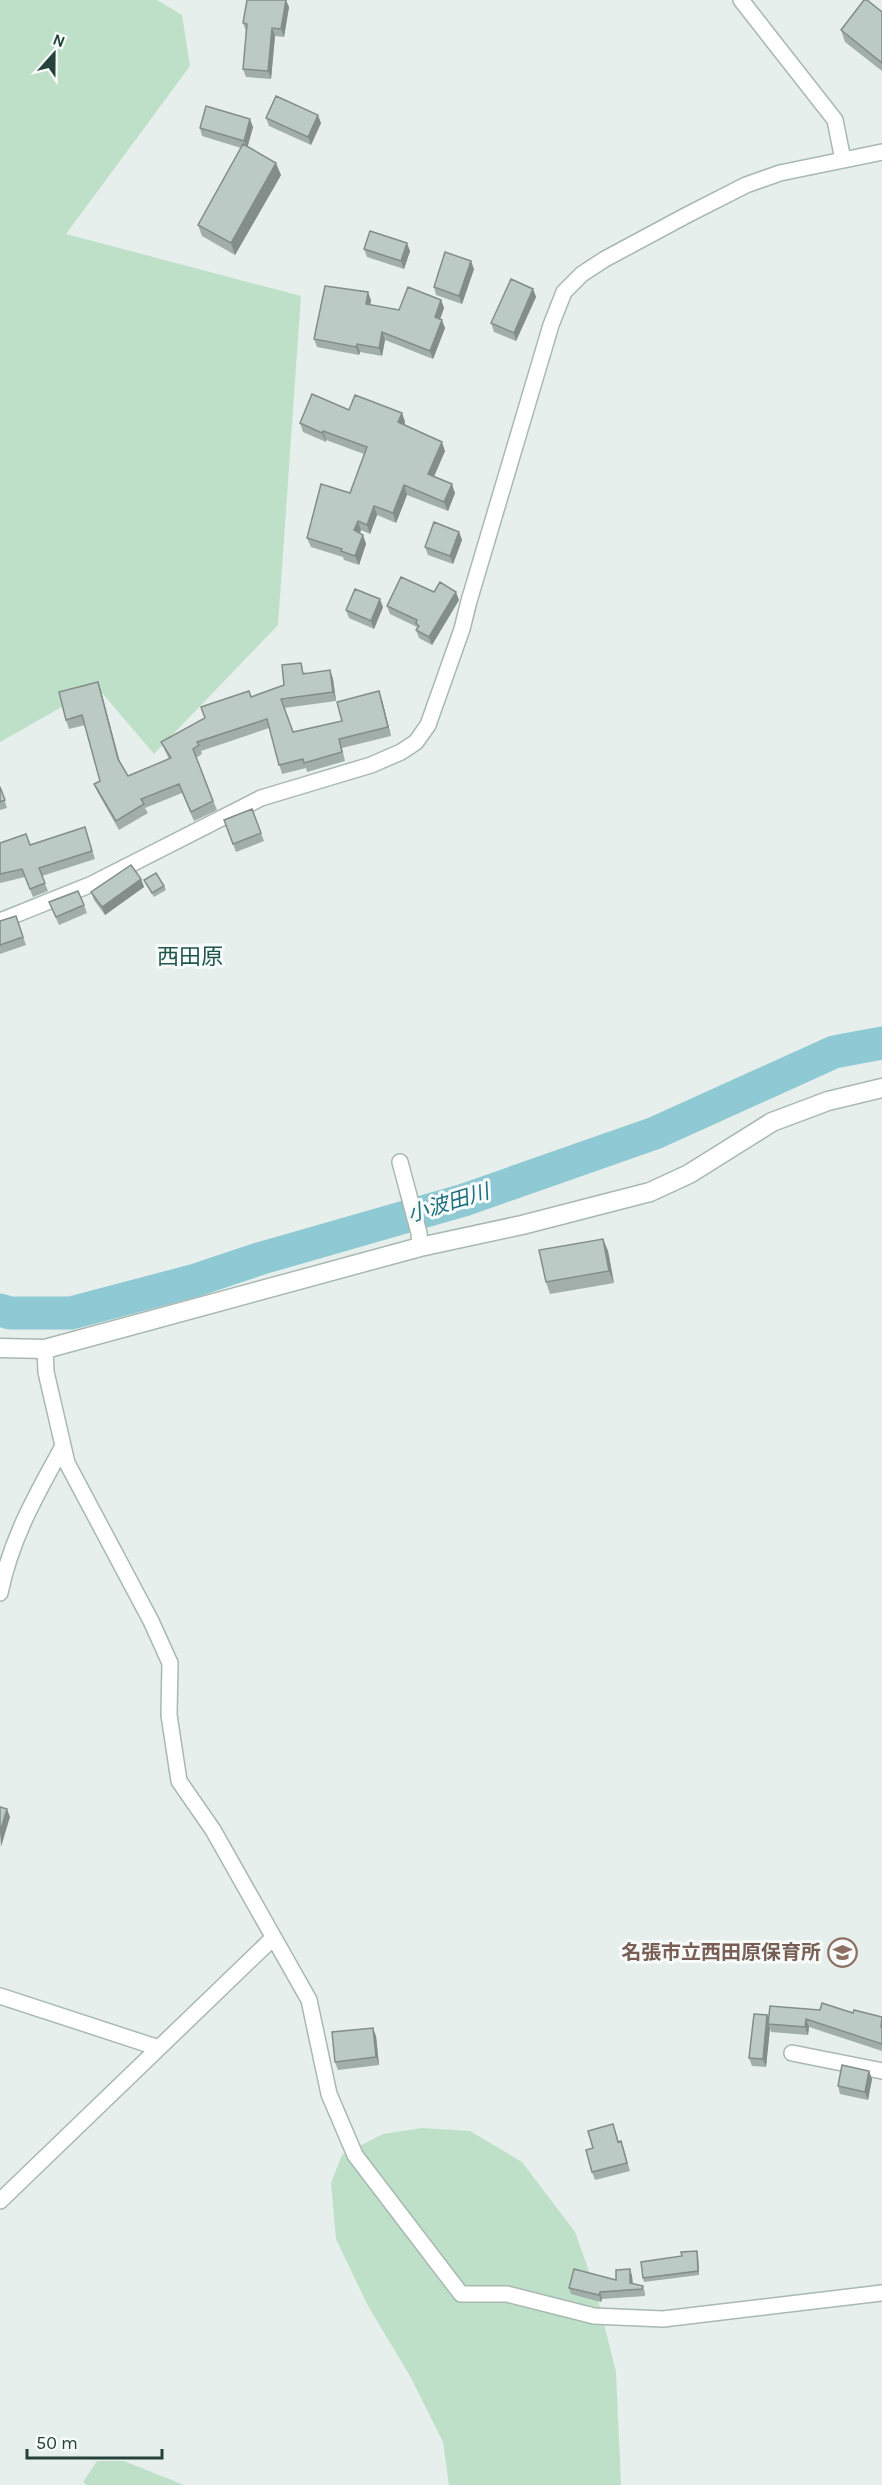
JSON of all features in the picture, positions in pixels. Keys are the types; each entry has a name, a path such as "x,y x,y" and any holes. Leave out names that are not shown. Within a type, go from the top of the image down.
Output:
{"street":[{"path":"741,0 835,120 843,159"},
{"path":"0,921 92,884 261,798 387,759 416,742 428,725 462,629 468,601 551,325 564,292 582,274 605,259 746,185 780,174 882,152"},
{"path":"0,1348 45,1349 419,1240 522,1225 650,1192 689,1174 772,1122 828,1101 882,1088"},
{"path":"400,1162 419,1240"},
{"path":"45,1349 46,1372 67,1463 151,1621 170,1663 169,1715 179,1781 213,1830 309,2000 329,2094 355,2155 461,2294 507,2294 594,2316 663,2319 882,2293"},
{"path":"0,1593 10,1552 20,1527 62,1448"},
{"path":"0,2201 273,1938"},
{"path":"0,1996 159,2048"},
{"path":"792,2053 882,2071"}],"green space":[{"path":"0,0 157,0 182,15 190,66 66,234 301,296 278,625 154,754 97,687 0,742"},
{"path":"422,2128 470,2131 522,2162 575,2232 595,2288 616,2372 621,2485 449,2485 443,2442 410,2376 368,2306 336,2239 331,2183 342,2155 383,2134"},
{"path":"97,2461 124,2461 184,2485 87,2485 83,2482"}],"building":[{"path":"247,0 286,0 281,29 272,28 268,71 243,69 247,24 243,23"},
{"path":"864,0 882,12 882,63 841,30"},
{"path":"276,96 318,115 308,137 266,118"},
{"path":"206,106 250,119 244,141 200,128"},
{"path":"243,144 276,163 231,243 198,225"},
{"path":"370,231 407,243 401,261 364,249"},
{"path":"445,252 471,261 459,296 434,287"},
{"path":"511,279 533,289 514,333 491,323"},
{"path":"325,286 368,292 366,304 399,310 408,287 441,300 435,317 442,320 430,351 382,332 379,348 357,344 356,347 314,339"},
{"path":"312,394 349,410 355,395 402,413 398,422 442,442 428,474 452,484 444,502 404,485 393,513 374,506 367,525 358,521 354,530 363,535 355,556 341,551 342,549 307,538 321,484 350,493 367,447 323,431 322,433 300,423"},
{"path":"434,522 459,532 450,556 425,547"},
{"path":"401,577 434,592 440,582 456,592 429,637 416,630 419,626 416,623 417,620 387,606"},
{"path":"355,589 380,599 371,621 346,610"},
{"path":"301,663 303,674 330,670 333,692 281,699 293,732 342,721 337,702 379,691 388,727 339,739 342,752 304,763 303,759 279,765 267,719 197,742 199,745 193,749 213,801 191,812 179,784 141,799 144,804 116,821 94,784 100,781 82,715 66,720 59,692 98,682 118,759 128,776 171,758 161,742 205,718 201,707 249,691 251,697 284,685 282,665"},
{"path":"0,787 5,800 0,802"},
{"path":"252,809 261,833 233,844 224,820"},
{"path":"85,827 92,851 39,868 45,883 30,889 22,869 0,874 0,843 26,834 30,845"},
{"path":"131,865 141,879 102,907 91,892"},
{"path":"156,873 164,886 152,893 144,880"},
{"path":"78,891 84,905 56,917 49,902"},
{"path":"16,916 23,937 0,945 0,921"},
{"path":"603,1239 609,1271 546,1282 539,1250"},
{"path":"0,1807 7,1809 0,1832"},
{"path":"822,2003 853,2013 854,2010 882,2017 882,2044 806,2019 805,2027 768,2024 770,2006 820,2010"},
{"path":"754,2014 767,2015 763,2059 749,2058"},
{"path":"373,2028 376,2057 335,2062 332,2032"},
{"path":"842,2065 869,2071 865,2092 838,2086"},
{"path":"613,2124 627,2163 592,2172 586,2150 593,2148 588,2131"},
{"path":"697,2251 698,2271 643,2278 641,2262 682,2256 681,2252"},
{"path":"574,2269 616,2280 616,2270 630,2269 630,2283 643,2286 642,2289 600,2292 599,2295 569,2288"}],"waterway":[{"name":"小波田川","path":"0,1310 10,1313 71,1313 196,1280 262,1258 464,1200 655,1133 834,1052 882,1043"}],"place":[{"name":"名張市立西田原保育所","path":"842,1952"}],"district":[{"name":"西田原","path":"190,956"}]}
